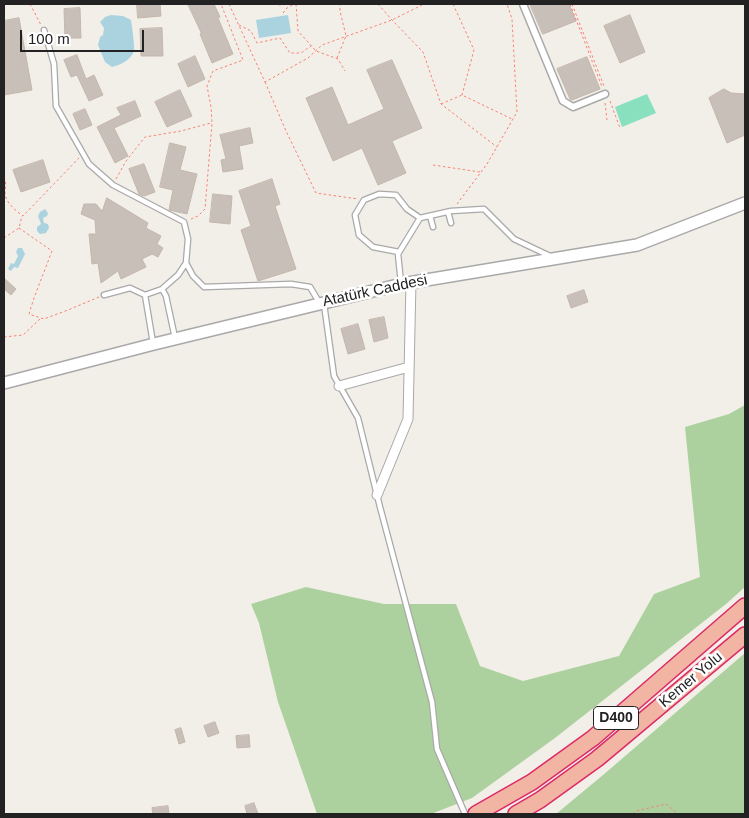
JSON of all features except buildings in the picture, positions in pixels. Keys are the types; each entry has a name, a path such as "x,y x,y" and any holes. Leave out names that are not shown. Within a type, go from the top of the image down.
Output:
{"highway":[{"name":"D400","path":"476,814 532,782 593,738 745,606"},
{"name":"Kemer Yolu","path":"516,814 540,800 597,759 745,635"}],"street":[{"path":"523,4 563,101 573,107 606,93"},
{"name":"Atatürk Caddesi","path":"4,383 154,344 406,283 637,245 745,203"},
{"path":"377,495 408,420 409,367 406,283"},
{"path":"339,386 409,367"}],"lane":[{"path":"44,30 54,64 56,106 89,164 113,185 184,222 188,239 186,262 178,275 162,289 145,295 130,288 104,295"},
{"path":"399,252 373,247 359,235 355,215 364,200 379,194 396,195 407,209 420,218 450,211 484,209 514,238 555,259"},
{"path":"450,211 451,223"},
{"path":"430,216 432,227"},
{"path":"406,283 399,252 420,218"},
{"path":"186,262 193,276 204,287 291,284 310,287 322,303 334,376 358,418 432,702 437,749 465,814"},
{"path":"162,289 166,296 175,339"},
{"path":"145,295 154,344"}],"path":[{"path":"30,4 44,30"},
{"path":"184,222 198,216 205,209 212,123 207,86 212,71 243,60 221,4"},
{"path":"229,4 316,193 364,200"},
{"path":"278,5 284,4"},
{"path":"284,13 287,8 295,4 298,31 316,51 337,58 345,71"},
{"path":"337,58 346,36 340,4"},
{"path":"378,4 422,52 441,104 497,147"},
{"path":"265,82 308,58 322,45 392,20 424,4"},
{"path":"453,4 474,50 462,95"},
{"path":"450,211 497,147 517,112 512,19 507,4"},
{"path":"571,4 606,93 607,120"},
{"path":"239,25 251,31 257,43 280,38 290,53 301,53 311,46"},
{"path":"441,104 462,95 513,119"},
{"path":"610,102 620,128"},
{"path":"113,185 126,161 145,137 212,123"},
{"path":"4,238 20,228 23,216 83,154"},
{"path":"433,165 480,172"},
{"path":"4,177 6,180 5,196 15,211 23,216"},
{"path":"20,228 52,251 30,314 44,319 104,295"},
{"path":"4,337 23,334 41,318"},
{"path":"633,814 636,811 666,804 678,814"}],"green space":[{"path":"647,94 656,113 622,127 615,107"},
{"path":"745,405 745,587 555,738 472,798 431,814 317,814 278,702 259,623 251,604 306,587 384,604 456,604 480,666 523,681 619,656 654,594 700,577 685,427 729,414"},
{"path":"745,653 745,814 556,814 603,775"}],"water":[{"path":"111,15 123,16 131,20 134,49 133,54 128,59 112,67 105,62 98,45 104,28 100,22 105,17"},
{"path":"288,15 291,33 259,38 256,20"},
{"path":"45,209 48,213 43,218 44,223 48,224 49,228 46,233 40,234 37,231 37,227 41,224 38,216"},
{"path":"18,248 22,248 25,254 18,268 14,267 11,271 8,269 11,263 14,264 18,256 16,252"}]}
